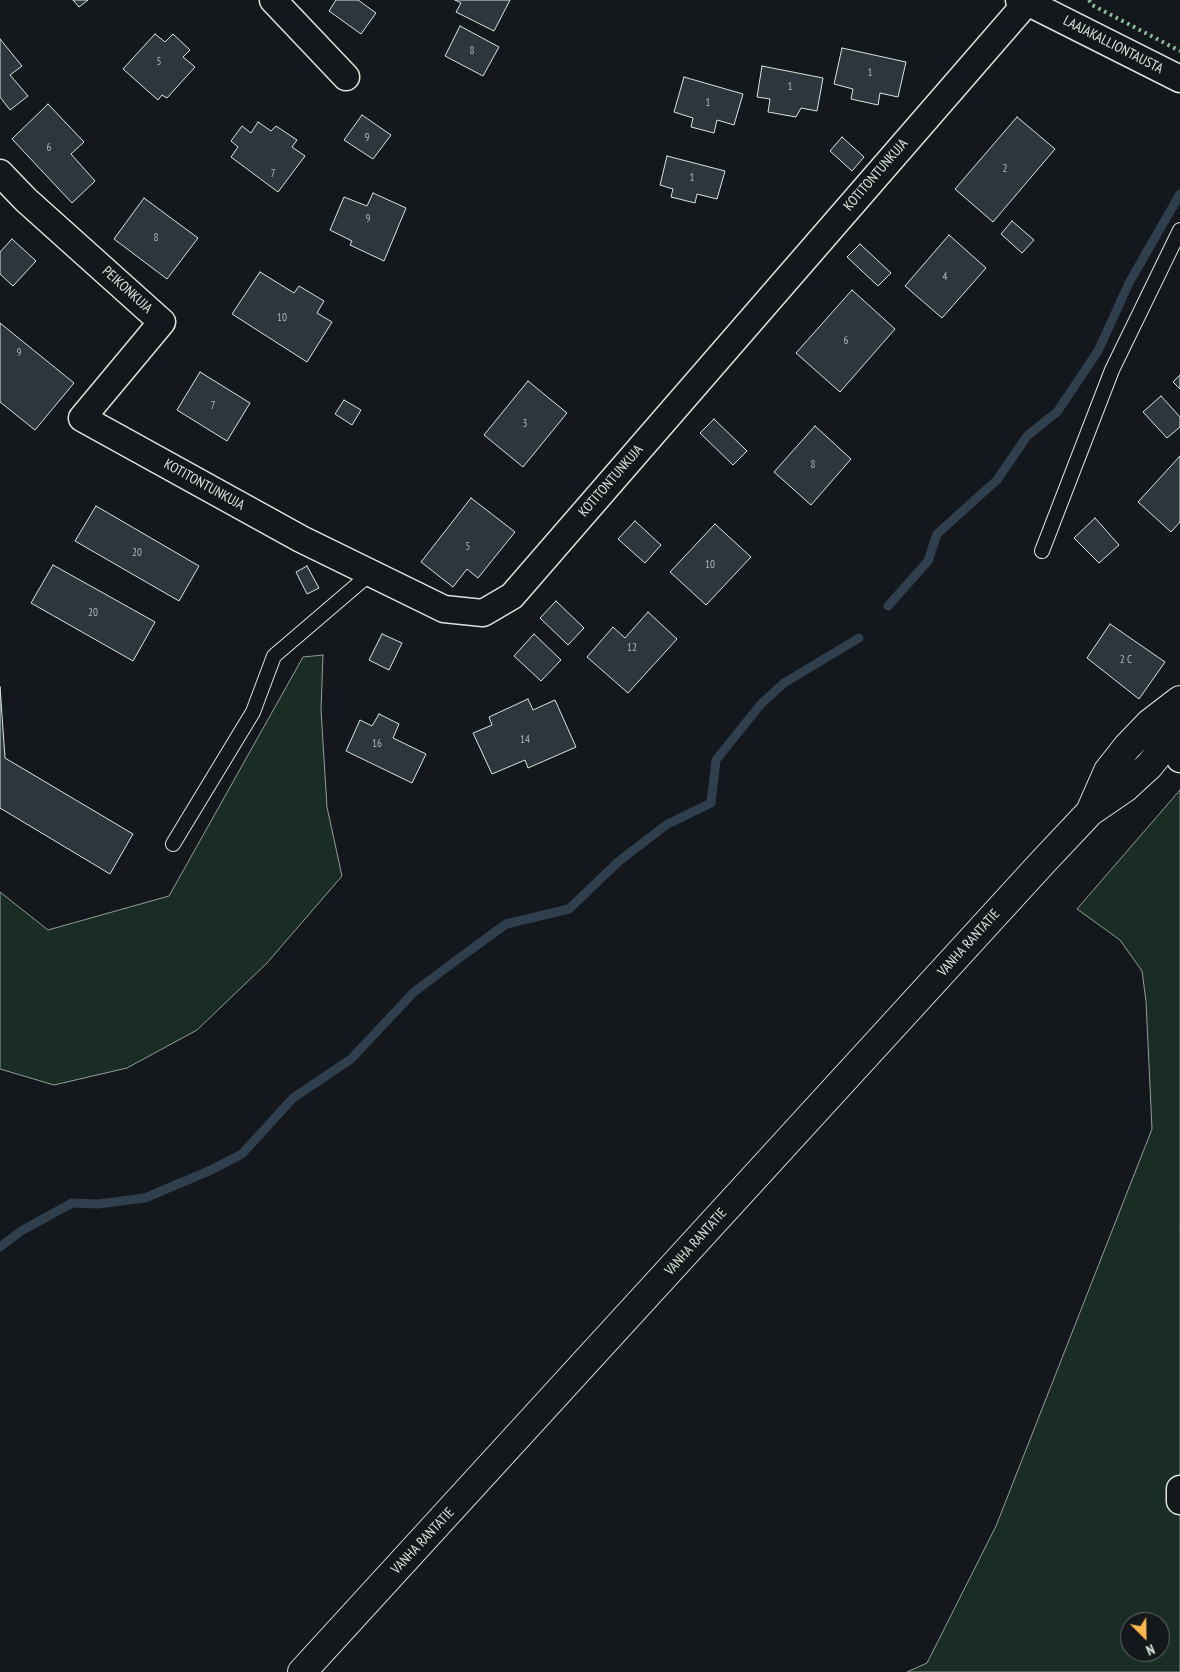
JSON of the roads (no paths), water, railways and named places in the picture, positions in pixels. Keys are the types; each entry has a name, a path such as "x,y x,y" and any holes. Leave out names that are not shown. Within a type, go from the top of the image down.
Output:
{"main road":[{"name":"VANHA RANTATIE","path":"302,1672 1090,812 1108,771 1127,746 1170,736 1180,700"}],"street":[{"path":"274,0 346,77"},
{"name":"LAAJAKALLIONTAUSTA","path":"1025,1 1180,79"},
{"name":"KOTITONTUNKUJA","path":"82,418 300,539 444,609 484,613 512,596 1025,1"},
{"name":"PEIKONKUJA","path":"0,173 26,200 162,322 82,418"},
{"path":"1180,1489 1180,1500"}],"lane":[{"path":"1042,551 1112,370 1180,230"},
{"path":"173,844 253,712 274,656 371,573"}],"waterway":[{"path":"888,606 928,561 937,534 997,480 1027,436 1057,412 1098,351 1129,283 1180,194"},
{"path":"0,1247 21,1231 72,1203 98,1204 145,1198 211,1170 242,1154 293,1098 351,1059 414,992 458,959 506,924 569,909 618,862 666,825 711,803 716,760 761,704 784,683 859,638"}]}
